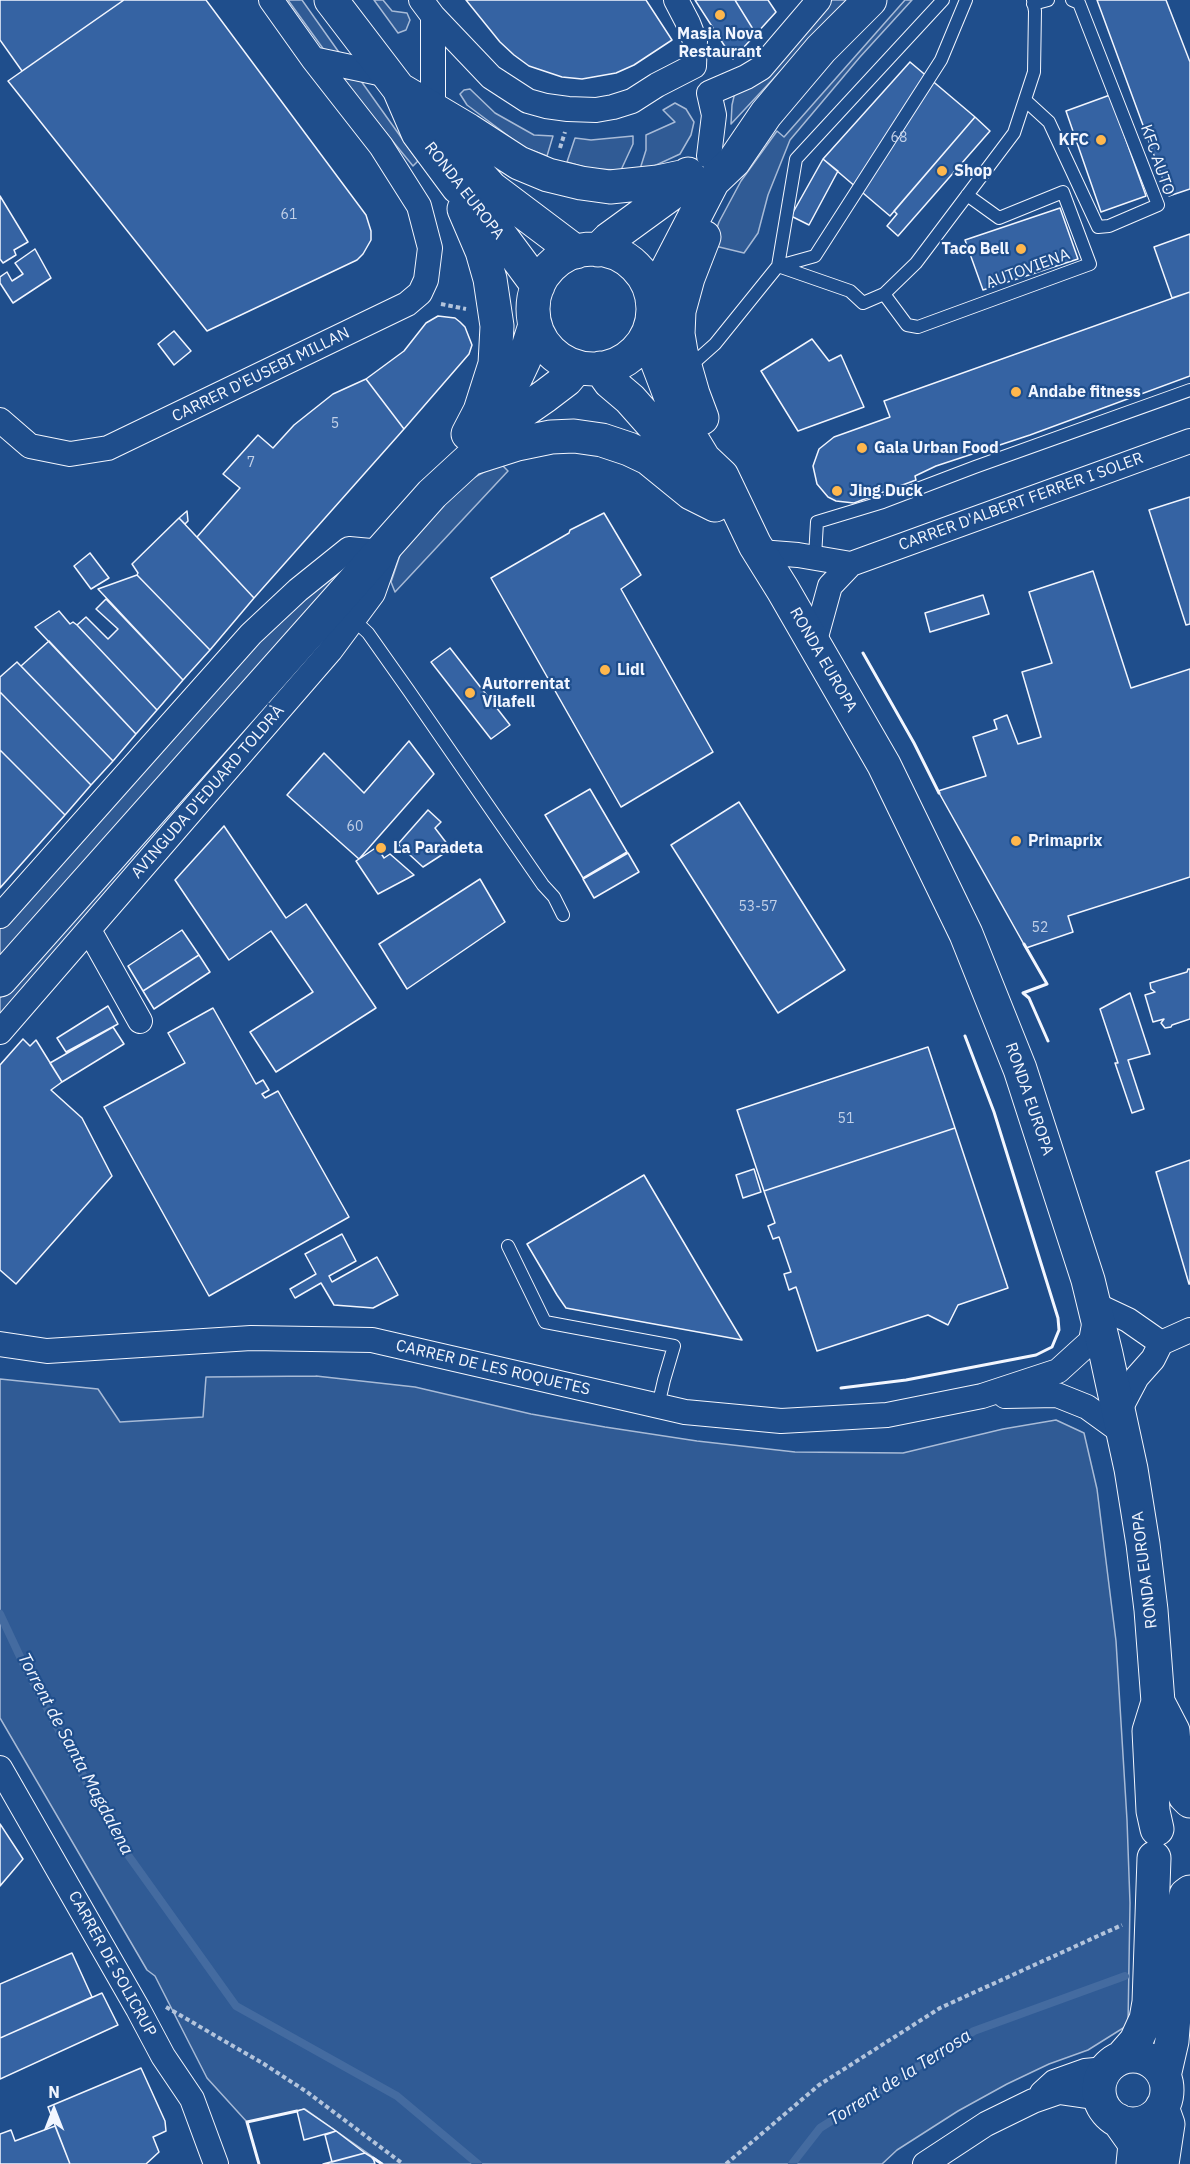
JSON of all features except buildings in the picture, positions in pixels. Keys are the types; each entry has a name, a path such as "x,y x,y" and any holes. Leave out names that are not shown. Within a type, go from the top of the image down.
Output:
{"street":[{"path":"271,0 313,59"},
{"name":"RONDA EUROPA","path":"332,0 394,82 418,133 458,187 475,201 538,286"},
{"path":"652,299 713,181 710,165 714,115 709,93 694,66 695,41 676,0"},
{"path":"709,93 761,68 819,0"},
{"path":"587,251 616,254 636,267 646,282 652,299 652,320 646,336 639,348 628,358 614,365 589,367 562,360 542,340 535,325 534,303 538,286 551,267 560,260 587,251 609,239 710,165 766,114 821,49 870,0"},
{"name":"RONDA EUROPA","path":"427,8 491,77 528,100 546,106 596,110 613,107 632,100 694,66"},
{"name":"RONDA EUROPA","path":"427,8 433,110 437,128 490,188 587,251"},
{"name":"RONDA EUROPA","path":"313,59 394,82 433,110"},
{"name":"CARRER D'EUSEBI MILLAN","path":"0,420 30,446 70,454 108,448 407,304 420,293 426,280 430,248 419,206 381,146 313,59"},
{"path":"433,110 519,163 548,176 581,183 610,187 658,182 710,165"},
{"path":"458,187 490,279 497,326 495,364 470,446 517,444 551,437 574,436 602,440 629,448 648,458 691,493 718,491 678,334 679,311 698,250 730,179 710,165"},
{"name":"AVINGUDA D'EDUARD TOLDRÀ","path":"0,980 432,494 470,446 516,377 535,325"},
{"name":"RONDA EUROPA","path":"646,336 673,403 704,459 718,491 757,549 884,765 966,934 1020,1069 1088,1280 1131,1469 1151,1610 1158,1702 1149,1731 1155,1844 1149,2002 1146,2019 1111,2086"},
{"name":"RONDA EUROPA","path":"589,367 630,399 670,444 718,491"},
{"name":"AVINGUDA D'EDUARD TOLDRÀ","path":"470,446 566,380 589,367"},
{"name":"CARRER D'ALBERT FERRER I SOLER","path":"814,644 830,586 851,564 1190,441"},
{"path":"0,916 251,634 298,590 349,549 388,545"},
{"name":"AVINGUDA D'EDUARD TOLDRÀ","path":"0,1032 330,651 373,593 388,545"},
{"path":"757,549 851,564"},
{"path":"89,930 140,1021"},
{"path":"982,1396 1058,1371 1091,1341 1095,1309 1128,1320 1161,1343"},
{"path":"982,1396 1057,1395 1121,1423 1137,1377 1153,1359 1161,1343 1190,1330"},
{"name":"CARRER DE LES ROQUETES","path":"0,1344 47,1351 251,1338 372,1340 685,1412 781,1421 887,1414 982,1396"},
{"name":"RONDA EUROPA","path":"1158,1702 1173,1731 1179,1780 1185,1796 1190,1801"},
{"name":"CARRER DE SOLICRUP","path":"0,1768 163,2056 192,2099 216,2164"},
{"path":"1190,1810 1164,1819 1155,1844 1157,1865 1166,1875 1177,1881 1190,1883"},
{"path":"1162,2164 1168,2124 1182,1917 1186,1895 1190,1892"},
{"path":"1111,2086 1134,2056 1171,2070"},
{"path":"926,2164 986,2124 1034,2101 1054,2082 1085,2071 1111,2086 1129,2123 1143,2122 1155,2115 1171,2070"},
{"path":"1111,2086 1134,2144 1133,2164"}],"lane":[{"path":"686,370 715,344 778,266 796,159 943,0"},
{"path":"778,266 815,256 941,60 966,0"},
{"path":"778,266 850,291 863,303 884,294 916,263 1014,133 1034,72 1033,2 1048,0"},
{"name":"KFC AUTO","path":"1025,100 1049,122 1098,227 1109,226 1158,205 1079,3 1072,0"},
{"name":"AUTOVIENA","path":"884,294 907,325 918,327 1090,264 1063,192 999,218 966,195"},
{"path":"814,557 817,522 883,502 1190,390"},
{"path":"353,619 368,633 536,876 554,897 563,915"},
{"path":"508,1246 545,1322 674,1346 658,1406"}],"path":[{"path":"431,303 474,310"},
{"path":"726,2164 819,2085 940,2008 1130,1922"},
{"path":"162,2004 264,2064 403,2164"}],"shaded area":[{"path":"288,0 302,0 343,58 327,54"},
{"path":"374,0 383,0 392,11 407,13 410,20 406,30 398,33"},
{"path":"832,0 847,0 731,124 735,92 801,36"},
{"path":"905,0 912,0 790,140 768,195 758,233 744,253 711,245 719,222 741,181 777,131 784,137"},
{"path":"341,78 361,81 418,161 413,166"},
{"path":"470,89 495,113 534,135 553,136 547,156 523,147 467,105 460,94"},
{"path":"675,103 686,109 694,122 691,135 680,154 652,167 640,169 646,150 646,135 675,122 663,110"},
{"path":"633,136 633,144 621,170 591,169 567,162 575,138 591,140"},
{"path":"500,463 508,471 395,592 391,582 402,549 450,491"},
{"path":"350,562 0,957 0,928 240,660 302,600"},
{"path":"356,604 0,1018 0,998"},
{"path":"316,1376 415,1387 531,1414 605,1427 697,1441 795,1452 903,1453 1003,1429 1056,1420 1084,1433 1097,1489 1116,1641 1130,1903 1128,2025 1088,2050 1049,2064 958,2111 897,2150 882,2164 383,2164 305,2109 247,2122 207,2078 155,1976 147,1970 0,1718 0,1379 98,1389 120,1422 203,1417 206,1377"}],"waterway":[{"name":"Torrent de Santa Magdalena","path":"0,1614 24,1665 118,1841 236,2006 397,2096 478,2164"},
{"name":"Torrent de la Terrosa","path":"792,2164 820,2128 974,2031 1125,1976"}],"wall":[{"path":"863,653 914,743 939,793"},
{"path":"1024,944 1047,984 1023,993 1029,998 1048,1041"},
{"path":"841,1388 906,1380 1036,1355 1052,1347 1059,1330 1058,1318 994,1112 965,1036"},
{"path":"259,2164 247,2122 297,2111"},
{"path":"373,2158 382,2164"}],"place":[{"name":"Masia Nova Restaurant","path":"720,15"},
{"name":"KFC","path":"1101,140"},
{"name":"Shop","path":"942,171"},
{"name":"Taco Bell","path":"1021,249"},
{"name":"Andabe fitness","path":"1016,392"},
{"name":"Gala Urban Food","path":"862,448"},
{"name":"Jing Duck","path":"837,491"},
{"name":"Lidl","path":"605,670"},
{"name":"Autorrentat Vilafell","path":"470,693"},
{"name":"Primaprix","path":"1016,841"},
{"name":"La Paradeta","path":"381,848"}]}
